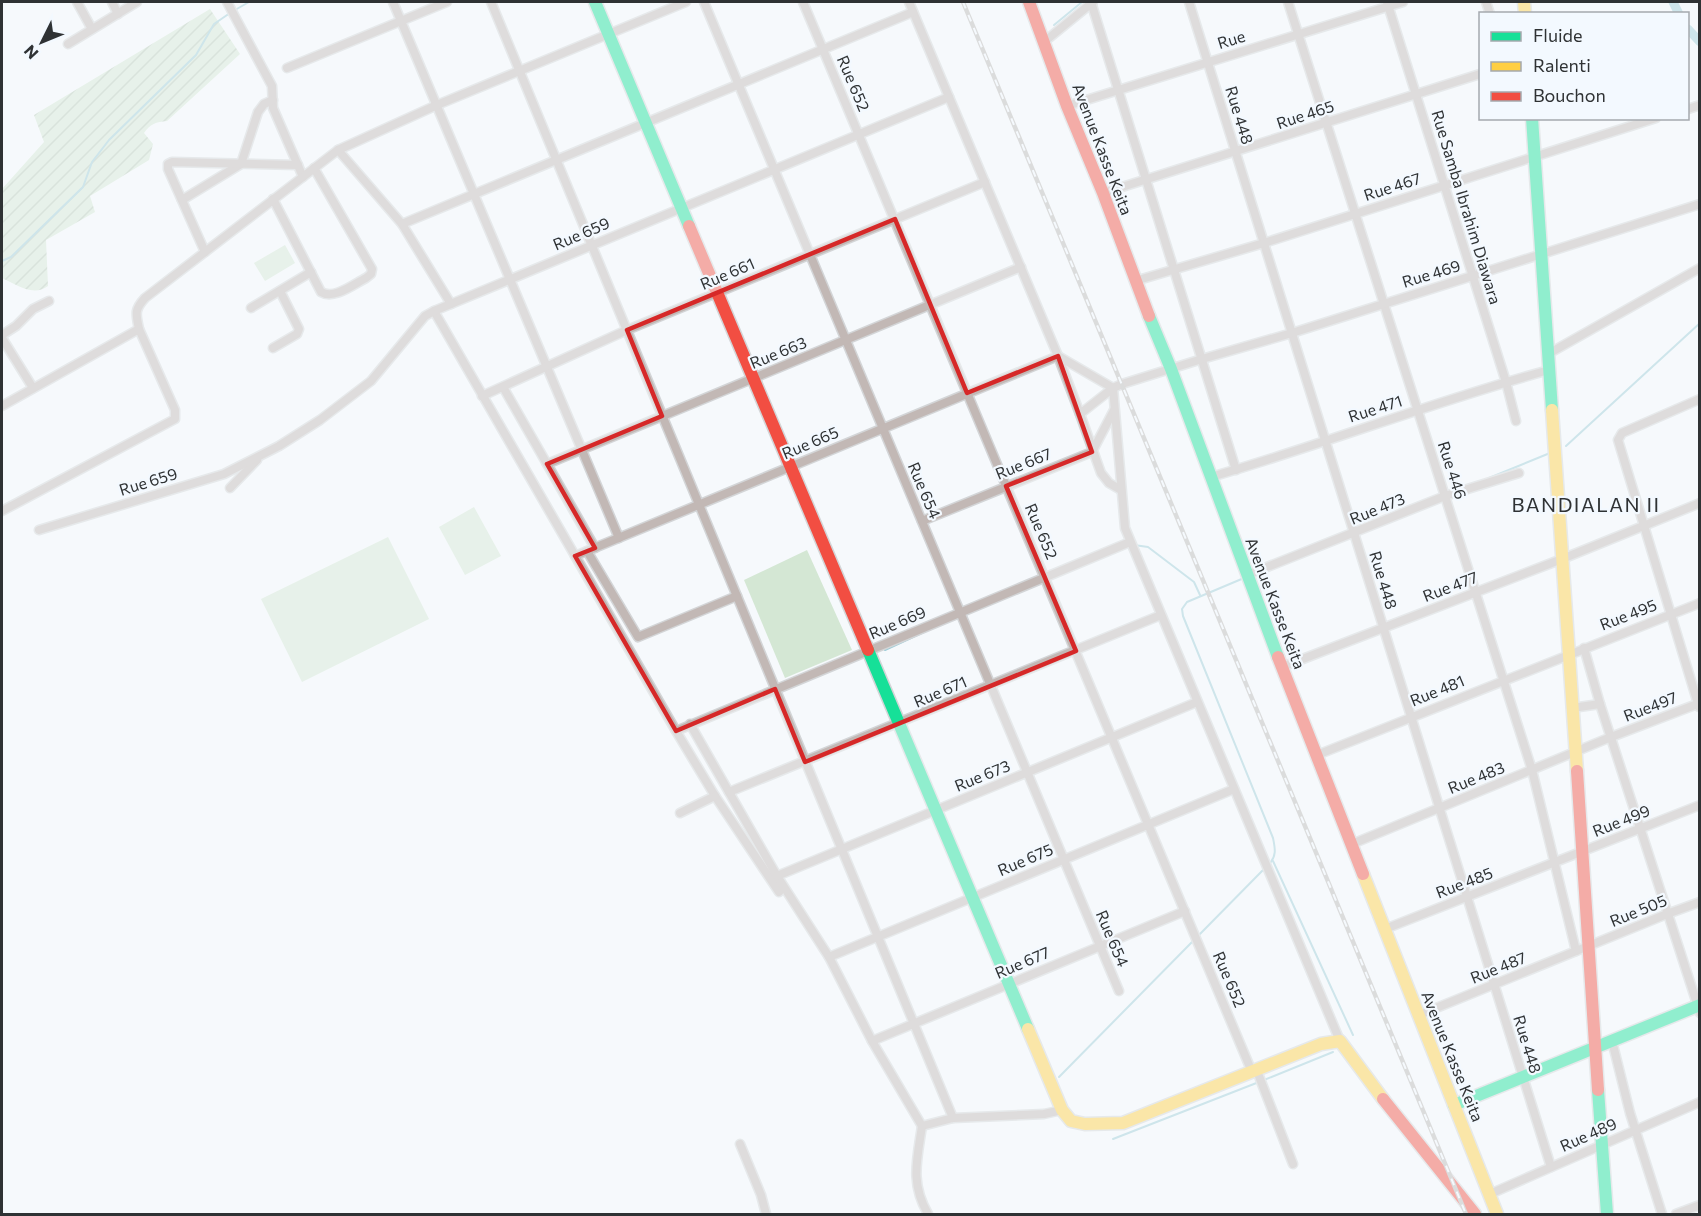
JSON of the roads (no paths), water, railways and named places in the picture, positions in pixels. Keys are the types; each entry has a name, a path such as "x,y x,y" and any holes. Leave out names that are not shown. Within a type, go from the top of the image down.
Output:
{"street":[{"path":"77,2 92,29"},
{"path":"112,2 118,14"},
{"path":"68,44 137,2"},
{"path":"393,2 619,538"},
{"path":"287,68 447,2"},
{"path":"490,2 952,1118"},
{"path":"595,2 1062,1110 1071,1121 1085,1124 1123,1123 1321,1044 1340,1041"},
{"path":"2,511 175,419 175,410 139,329 136,314 138,306 145,298 338,150 519,70 686,2"},
{"name":"Rue 654","path":"704,2 1119,991"},
{"name":"Rue 652","path":"803,2 1293,1164"},
{"path":"909,2 1058,356 1101,473 1109,483 1121,490"},
{"name":"Avenue Kasse Keita","path":"1029,2 1067,106 1171,369 1282,667 1497,1215"},
{"path":"1044,42 1092,2 1236,470"},
{"name":"Rue 448","path":"1189,2 1551,1167"},
{"name":"Rue 446","path":"1288,2 1532,770 1576,951"},
{"name":"Rue","path":"1067,106 1388,4 1403,2"},
{"name":"Rue Samba Ibrahim Diawara","path":"1388,4 1506,382 1516,421"},
{"path":"231,9 272,87 273,108 303,177"},
{"path":"402,224 913,12"},
{"name":"Rue 465","path":"1103,194 1479,74"},
{"name":"Rue 659","path":"39,530 224,474 320,420 371,381 425,316 434,311 949,97"},
{"path":"182,200 241,164 258,112 264,104 273,100"},
{"path":"1532,120 1607,1215"},
{"name":"Rue 467","path":"1135,281 1264,243 1650,120"},
{"path":"338,150 402,224 451,304"},
{"path":"205,252 168,169 168,164 172,162 298,165"},
{"path":"273,199 324,294 332,295 366,278 372,269 314,168"},
{"name":"Rue 661","path":"482,396 627,330 985,182"},
{"name":"Rue 469","path":"1113,388 1700,204"},
{"name":"Rue 663","path":"547,464 1021,267"},
{"path":"1548,354 1700,268"},
{"path":"251,308 311,272"},
{"path":"273,348 297,334 299,329 280,291"},
{"path":"33,388 2,337 33,309 49,301"},
{"path":"434,311 676,731 715,796 779,892"},
{"path":"2,406 139,329"},
{"path":"1058,356 1113,388"},
{"name":"Rue 665","path":"575,556 1058,356"},
{"name":"Rue 471","path":"1211,477 1418,409 1549,370"},
{"path":"503,387 547,464 638,638 737,596"},
{"path":"1113,388 1125,528 1340,1041 1471,1210 1487,1202 1490,1194"},
{"path":"1080,414 1113,388"},
{"path":"1699,704 1618,440 1622,434 1700,399"},
{"path":"1092,452 1114,410"},
{"name":"Rue 667","path":"921,521 1092,452"},
{"name":"Rue 659","path":"230,488 262,454"},
{"name":"Rue 473","path":"1247,575 1445,496 1519,473"},
{"name":"Rue 477","path":"1282,667 1700,503"},
{"name":"Rue 669","path":"676,731 1130,542"},
{"name":"Rue 495","path":"1568,654 1700,603"},
{"name":"Rue 671","path":"729,792 900,724 1161,615"},
{"path":"1454,1105 1699,1008 1667,914 1584,648"},
{"name":"Rue 481","path":"1317,755 1568,654"},
{"name":"Rue 673","path":"777,876 1197,702"},
{"path":"1572,708 1600,704"},
{"name":"Rue497","path":"1611,737 1699,704"},
{"path":"690,724 777,876 828,957 872,1041 922,1126 915,1173 921,1202 928,1215"},
{"name":"Rue 483","path":"1352,844 1611,737"},
{"name":"Rue 675","path":"828,957 1234,789"},
{"path":"680,813 715,796"},
{"name":"Rue 499","path":"1555,863 1700,805"},
{"name":"Rue 485","path":"1385,929 1555,863"},
{"name":"Rue 505","path":"1588,947 1700,902"},
{"name":"Rue 677","path":"872,1041 1185,911"},
{"name":"Rue 487","path":"1419,1015 1588,947"},
{"path":"1612,1041 1635,1130 1662,1215"},
{"name":"Rue 489","path":"1490,1194 1700,1102"},
{"path":"922,1126 952,1118 1044,1114 1062,1110"},
{"path":"740,1144 761,1195 766,1215"},
{"path":"1676,1215 1700,1205"}],"waterway":[{"path":"235,10 249,2"},
{"path":"1054,25 1082,2"},
{"path":"1673,2 1678,12"},
{"path":"2,261 11,257 83,187 92,162 109,140 196,55 214,24 230,13"},
{"path":"1689,30 1700,42"},
{"path":"1566,446 1700,323"},
{"path":"1489,478 1550,453"},
{"path":"1134,545 1148,547 1194,582 1200,595"},
{"path":"1244,578 1187,602 1182,609 1273,838 1275,849 1269,864"},
{"path":"885,650 926,631"},
{"path":"1273,861 1353,1035"},
{"path":"1198,936 1265,868"},
{"path":"1059,1077 1194,940"},
{"path":"1264,1080 1333,1052"},
{"path":"1113,1139 1259,1082"}],"railway":[{"path":"963,2 1466,1214"}],"district":[{"name":"BANDIALAN II","path":"1586,504"}]}
